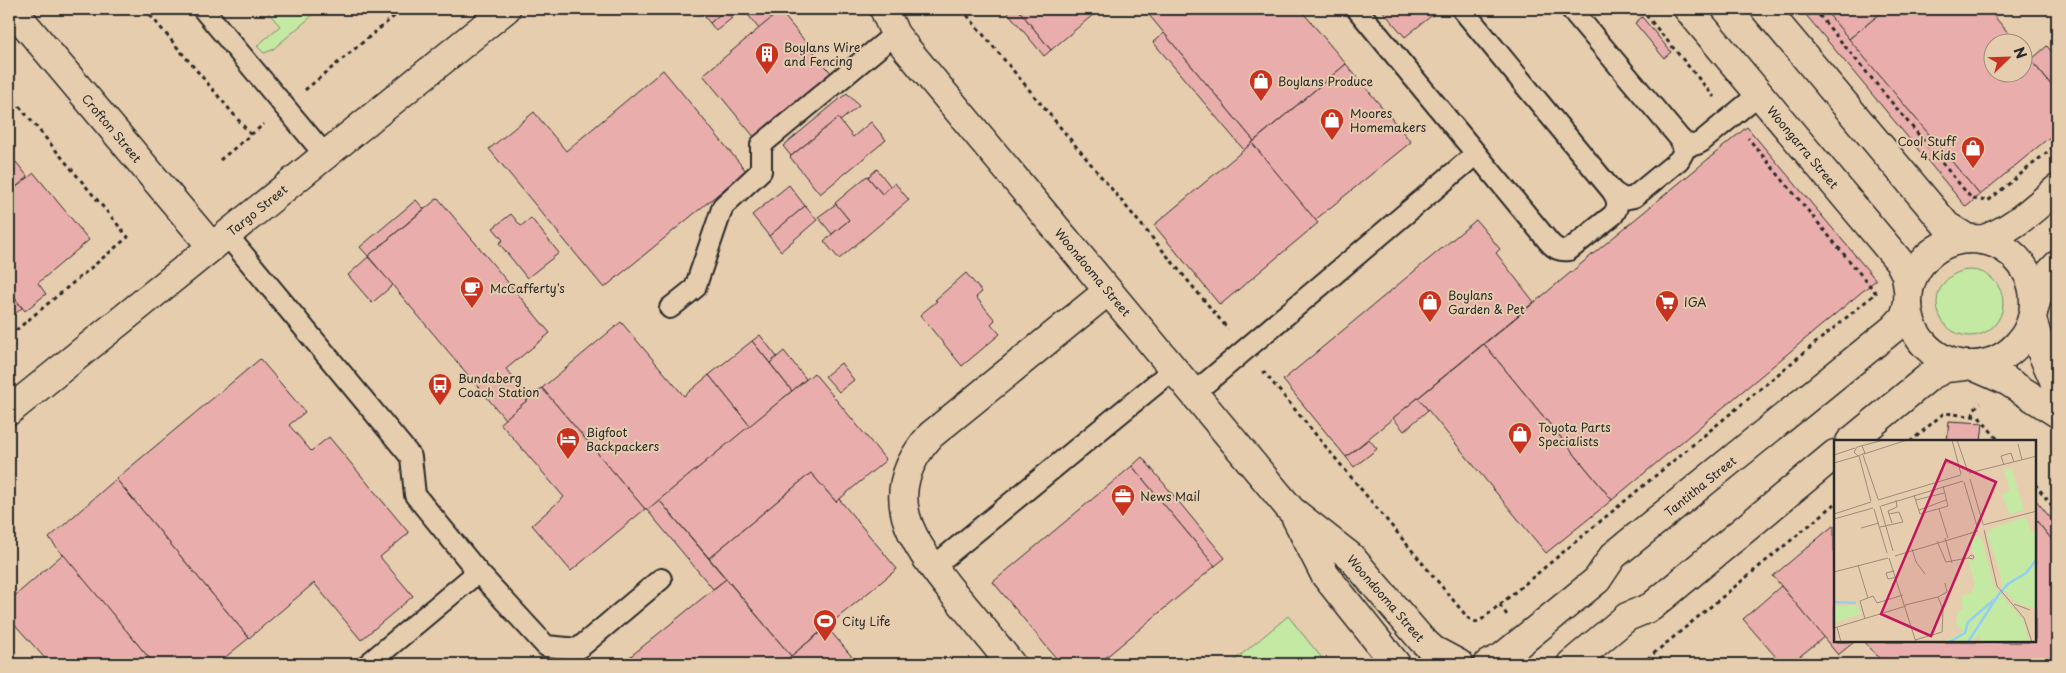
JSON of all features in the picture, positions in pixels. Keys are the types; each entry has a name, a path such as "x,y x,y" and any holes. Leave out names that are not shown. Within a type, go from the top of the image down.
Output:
{"street":[{"name":"Crofton Street","path":"12,9 220,241"},
{"name":"Targo Street","path":"9,412 506,9"},
{"name":"Woondooma Street","path":"862,9 895,34 1292,510 1352,557 1421,639 1433,650 1458,664"},
{"name":"Woondooma Street","path":"884,9 895,34"},
{"name":"Woongarra Street","path":"1688,9 1899,261 1906,275 1908,297"},
{"path":"1765,9 1946,226 1974,240 1999,245 2015,257 2026,272 2033,290 2033,314 2042,353 2057,386"},
{"path":"2057,189 2002,232 1974,240 1948,243 1929,254 1916,270 1908,297 1911,322 1919,338 1931,352 1947,361 1969,366 2007,381 2057,413"},
{"path":"1852,440 1930,376 1946,368 1986,364 2010,352 2020,343 2033,314 2042,281 2057,266"},
{"path":"1011,664 933,567 912,535 904,512 904,489 908,468 919,448 931,435 1108,290"},
{"name":"Tantitha Street","path":"1488,664 1502,658 1546,623 1597,580 1613,556 1894,328 1904,317 1908,297"},
{"path":"1571,664 1627,617 1651,607 1834,455"},
{"name":"Woondooma Street","path":"1292,510 1325,575 1396,664"}],"lane":[{"path":"203,9 325,156"},
{"path":"1357,9 1549,242 1555,248 1562,251 1569,250 1612,215 1618,204 1613,192 1462,9"},
{"path":"1571,9 1681,140 1687,144 1696,145 1759,94"},
{"path":"670,308 695,288 723,206 761,171 762,145 895,34"},
{"path":"1613,192 1624,199 1634,197 1679,160 1684,151 1681,140"},
{"path":"1194,393 1476,154"},
{"path":"220,241 411,457 415,495 478,572 546,646 578,649 661,580"},
{"path":"933,567 1174,369"},
{"path":"368,664 478,572"}],"path":[{"path":"145,9 251,135"},
{"path":"220,160 403,9"},
{"path":"962,9 1468,618 1476,622 1480,621 1876,293 1641,9"},
{"path":"1814,9 1972,199 1988,201 2057,144"},
{"path":"9,94 128,237 9,336"},
{"path":"1912,440 1944,413 1979,417 1998,440"},
{"path":"2036,485 2057,512"},
{"path":"1641,664 1834,505"}],"green space":[{"path":"265,9 320,9 272,50 264,53 257,46 280,26"},
{"path":"1970,270 1983,273 1993,280 2000,290 2003,303 2000,316 1993,326 1983,333 1970,336 1957,333 1947,326 1940,316 1937,303 1940,290 1947,280 1957,273"},
{"path":"1288,616 1321,657 1330,664 1230,664"}],"building":[{"path":"698,9 727,9 710,23"},
{"path":"750,9 778,9 780,11 759,29 746,12"},
{"path":"1005,9 1018,9 1051,50 1044,56"},
{"path":"1018,9 1100,9 1051,50"},
{"name":"Boylans Produce","path":"1144,9 1300,9 1346,64 1254,141"},
{"path":"1381,9 1431,9 1435,13 1405,37"},
{"path":"1801,9 1825,9 1980,195 1966,207"},
{"path":"1824,9 1886,9 1849,39"},
{"path":"1886,9 1988,9 2008,32 1984,32 1984,82 2034,82 2034,64 2057,92 2057,131 1980,195 1849,39"},
{"path":"725,10 732,18 716,31 710,23"},
{"name":"Boylans Wire and Fencing","path":"780,11 832,74 755,138 703,75"},
{"path":"1642,17 1671,52 1664,58 1635,23"},
{"path":"1164,33 1254,141 1244,150 1153,42"},
{"path":"2047,46 2057,59 2057,92 2034,64 2034,57"},
{"name":"Moores Homemakers","path":"1346,64 1411,142 1315,220 1252,143"},
{"path":"663,70 746,171 604,288 489,149 534,112 566,151"},
{"path":"847,93 859,106 840,121 838,118 791,156 783,146"},
{"path":"838,118 853,137 871,122 886,140 820,194 790,157"},
{"name":"IGA","path":"1747,127 1876,280 1612,500 1484,344"},
{"path":"1252,143 1318,223 1220,305 1154,225"},
{"path":"16,162 28,177 9,193 9,168"},
{"path":"877,169 891,187 882,194 868,177"},
{"path":"34,173 89,240 38,283 46,294 25,311 9,291 9,193"},
{"path":"867,176 882,194 895,183 909,200 839,259 824,241 849,220 835,203"},
{"path":"789,185 805,206 769,236 752,215"},
{"name":"McCafferty's","path":"438,198 550,333 506,369 530,398 505,419 368,256"},
{"path":"416,200 424,209 368,256 360,247"},
{"path":"836,204 849,220 832,234 818,217"},
{"path":"805,206 817,220 781,251 769,236"},
{"path":"511,214 521,226 531,218 559,253 527,278 499,243 503,240 493,228"},
{"name":"Boylans Garden & Pet","path":"1476,220 1500,249 1496,253 1534,302 1346,457 1283,380"},
{"path":"368,257 393,285 372,303 348,275"},
{"path":"966,273 982,292 976,297 995,320 991,324 1000,334 962,366 920,315"},
{"path":"9,291 22,308 9,319"},
{"path":"621,322 684,396 709,375 750,426 647,510 542,388"},
{"path":"760,335 777,357 770,363 752,341"},
{"path":"752,341 792,391 750,426 709,375"},
{"name":"Toyota Parts Specialists","path":"1484,344 1612,500 1546,553 1418,398"},
{"path":"784,351 806,379 792,391 770,363"},
{"path":"260,359 305,412 289,425 311,451 329,437 409,533 380,557 413,596 361,640 314,583 249,638 116,479"},
{"path":"841,363 854,380 839,392 825,376"},
{"path":"814,373 886,460 836,502 811,473 709,558 659,500"},
{"name":"Bigfoot Backpackers","path":"542,388 645,509 571,571 532,525 564,497 500,423"},
{"path":"1418,398 1428,410 1404,431 1393,418"},
{"path":"1949,421 1983,423 1981,440 1947,440"},
{"path":"1369,439 1377,449 1354,467 1346,457"},
{"path":"1142,457 1225,558 1215,566 1132,466"},
{"name":"News Mail","path":"1132,466 1215,566 1098,664 1061,664 993,582"},
{"path":"811,473 836,502 839,499 897,569 791,656 709,558"},
{"path":"116,479 249,638 217,664 154,664 49,538"},
{"path":"659,500 726,579 713,589 647,510"},
{"path":"2036,500 2057,526 2057,546 2036,520"},
{"path":"2036,520 2057,546 2057,664 1884,664 1866,643 2036,643"},
{"path":"1834,525 1834,643 1853,643 1838,655 1773,576"},
{"path":"63,554 154,664 50,664 9,618 9,601"},
{"path":"726,579 791,656 782,664 621,664"},
{"path":"1781,586 1824,637 1790,664 1782,664 1743,619"},
{"name":"City Life","path":"827,627 858,664 782,664 791,656"}],"place":[{"name":"Boylans Wire and Fencing","path":"767,75"},
{"name":"Boylans Produce","path":"1261,102"},
{"name":"Moores Homemakers","path":"1332,141"},
{"name":"Cool Stuff 4 Kids","path":"1973,169"},
{"name":"McCafferty's","path":"472,309"},
{"name":"Boylans Garden & Pet","path":"1430,323"},
{"name":"IGA","path":"1667,323"},
{"name":"Bundaberg Coach Station","path":"440,406"},
{"name":"Toyota Parts Specialists","path":"1520,455"},
{"name":"Bigfoot Backpackers","path":"568,460"},
{"name":"News Mail","path":"1123,517"},
{"name":"City Life","path":"825,642"}]}
